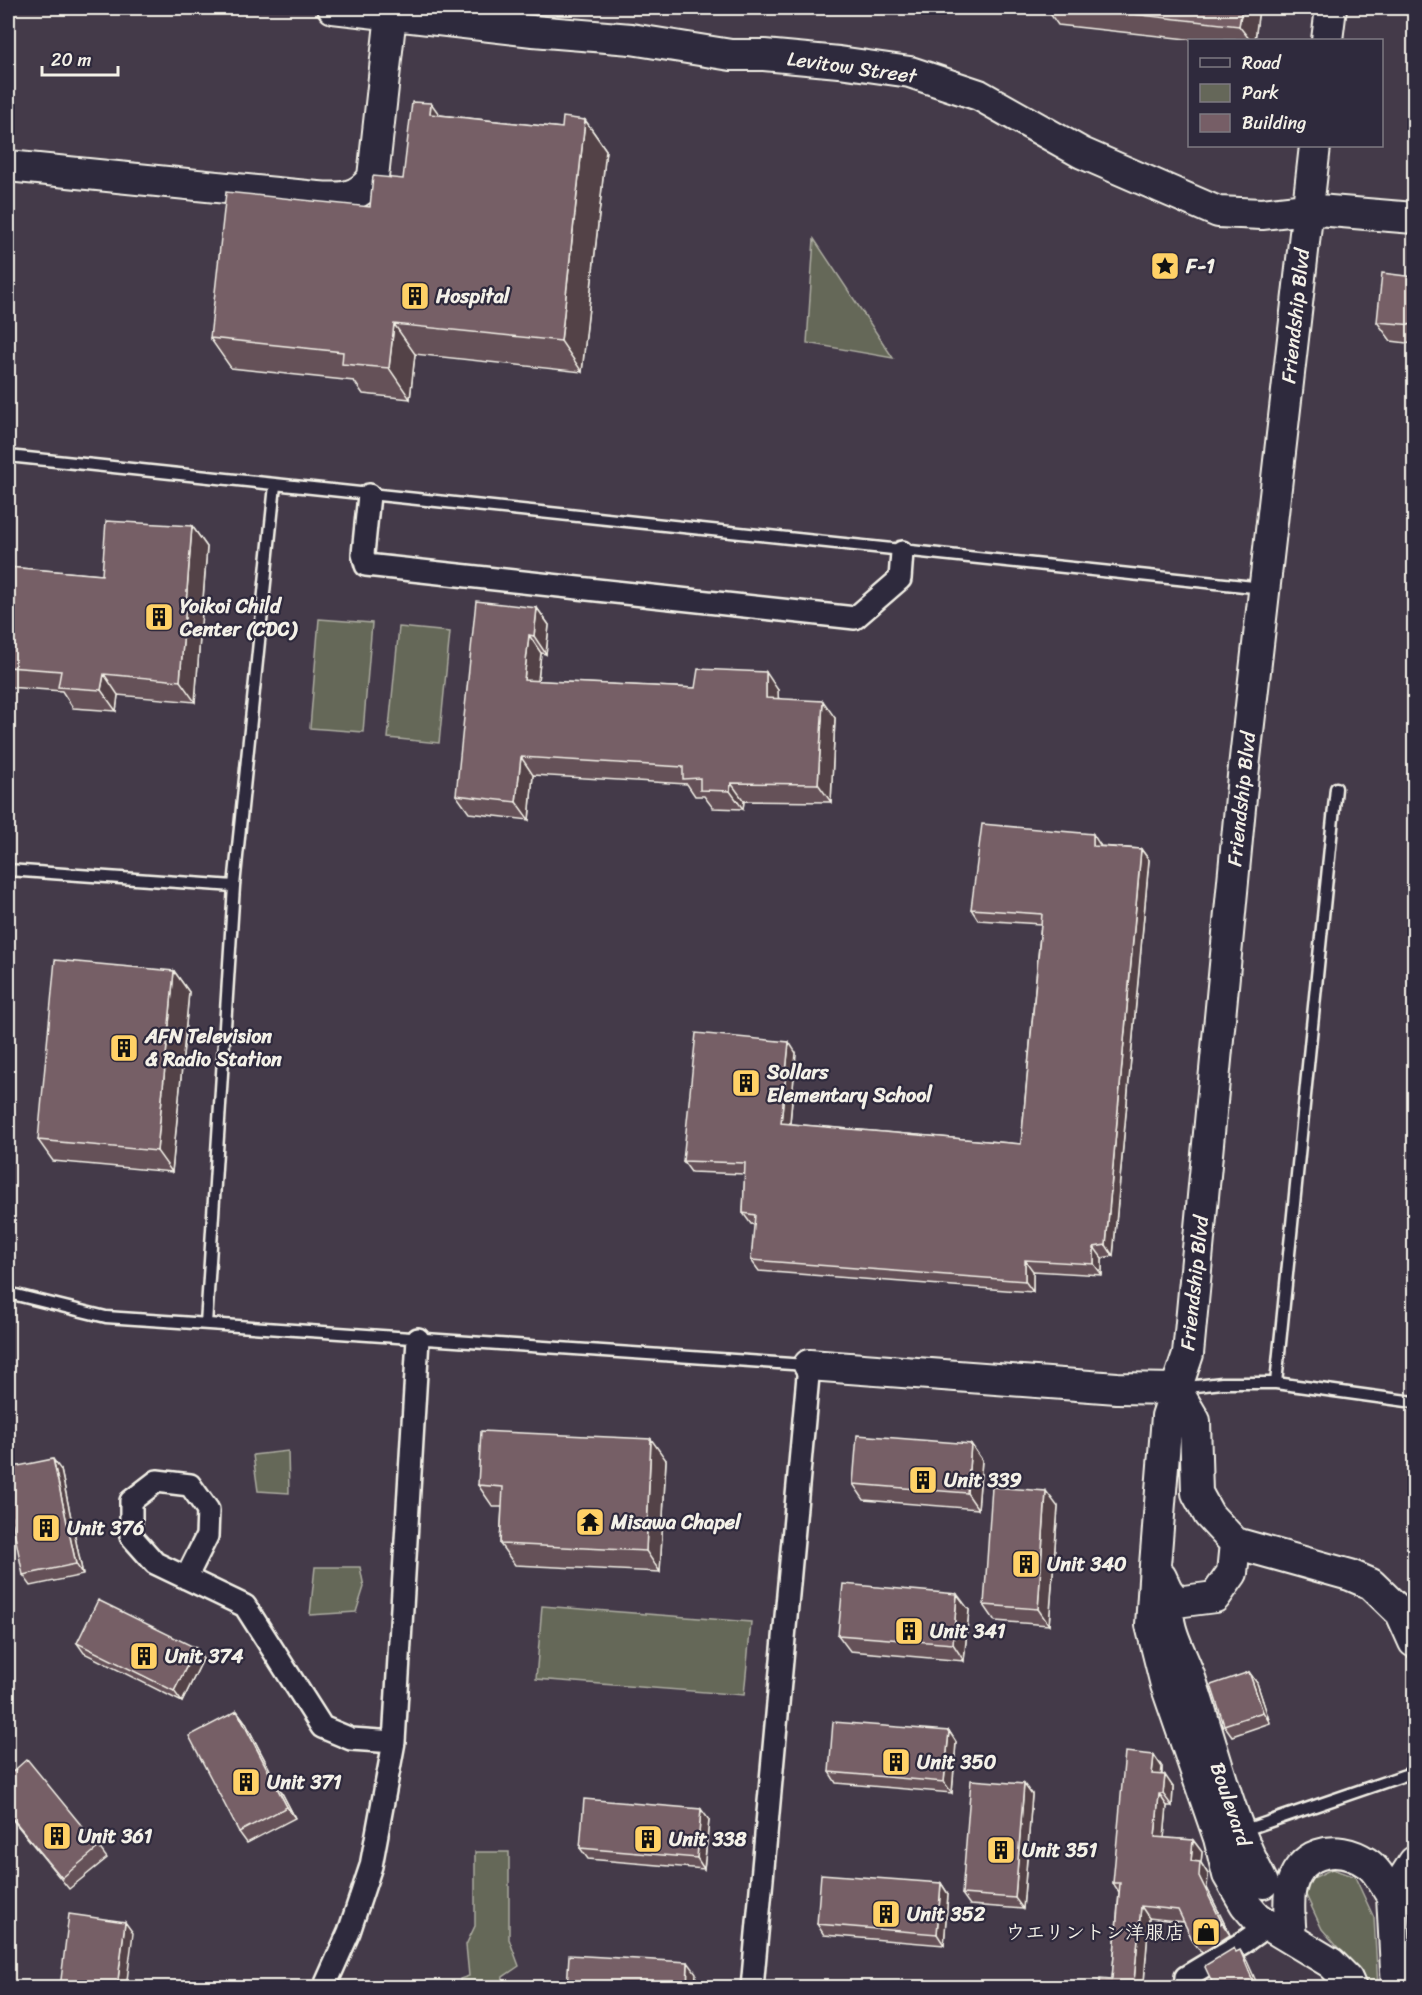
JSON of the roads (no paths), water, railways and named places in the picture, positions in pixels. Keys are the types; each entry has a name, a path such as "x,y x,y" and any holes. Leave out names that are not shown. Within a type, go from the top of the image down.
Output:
{"street":[{"name":"Levitow Street","path":"333,8 392,11 533,32 631,39 731,55 764,55 839,62 910,72 979,95 1082,153 1218,212 1262,214 1306,209 1414,218"},
{"path":"1327,39 1331,8"},
{"path":"8,166 307,196 348,197 366,189 373,177 392,11"},
{"name":"Friendship Blvd","path":"1161,1578 1167,1416 1188,1354 1243,776 1315,147"},
{"path":"369,495 363,554 366,565 855,618 900,579 902,552"},
{"path":"324,1988 349,1932 371,1866 394,1742 418,1339"},
{"path":"752,1988 809,1365 1117,1388 1176,1389 1195,1421 1197,1493 1209,1515 1222,1530 1235,1543 1350,1575 1371,1584 1401,1613 1414,1642"},
{"path":"186,1578 207,1536 208,1510 190,1485 157,1481 131,1501 131,1536 155,1563 186,1578 245,1606 322,1727 351,1739 394,1742"},
{"path":"1161,1578 1176,1602 1215,1597 1232,1573 1235,1543"},
{"path":"1161,1578 1151,1625 1166,1685 1229,1835 1228,1875 1245,1904 1256,1917 1332,1963 1347,1978 1350,1988"},
{"name":"Boulevard","path":"1161,1578 1169,1622 1191,1678 1204,1722 1229,1835 1263,1883"},
{"path":"1280,1932 1290,1892 1299,1869 1317,1853 1341,1851 1369,1863 1392,1896 1397,1988"},
{"path":"1392,1896 1414,1862"},
{"path":"1185,1988 1186,1977 1245,1942 1280,1932"}],"lane":[{"path":"8,456 902,552 1263,588"},
{"path":"206,1324 234,886 275,485"},
{"path":"1276,1383 1336,788"},
{"path":"8,870 234,886"},
{"path":"8,1293 106,1317 809,1365"},
{"path":"1176,1389 1222,1383 1276,1383 1414,1402"},
{"path":"1229,1835 1414,1772"}],"place":[{"name":"F-1","path":"1165,266"},
{"name":"Hospital","path":"415,296"},
{"name":"Yoikoi Child Center (CDC)","path":"159,617"},
{"name":"AFN Television & Radio Station","path":"124,1048"},
{"name":"Sollars Elementary School","path":"746,1083"},
{"name":"Unit 339","path":"923,1480"},
{"name":"Misawa Chapel","path":"590,1522"},
{"name":"Unit 376","path":"46,1528"},
{"name":"Unit 340","path":"1026,1564"},
{"name":"Unit 341","path":"909,1631"},
{"name":"Unit 374","path":"144,1656"},
{"name":"Unit 350","path":"896,1762"},
{"name":"Unit 371","path":"246,1782"},
{"name":"Unit 361","path":"57,1836"},
{"name":"Unit 338","path":"648,1839"},
{"name":"Unit 351","path":"1001,1850"},
{"name":"Unit 352","path":"886,1914"},
{"name":"ウエリントン洋服店","path":"1206,1932"}]}
